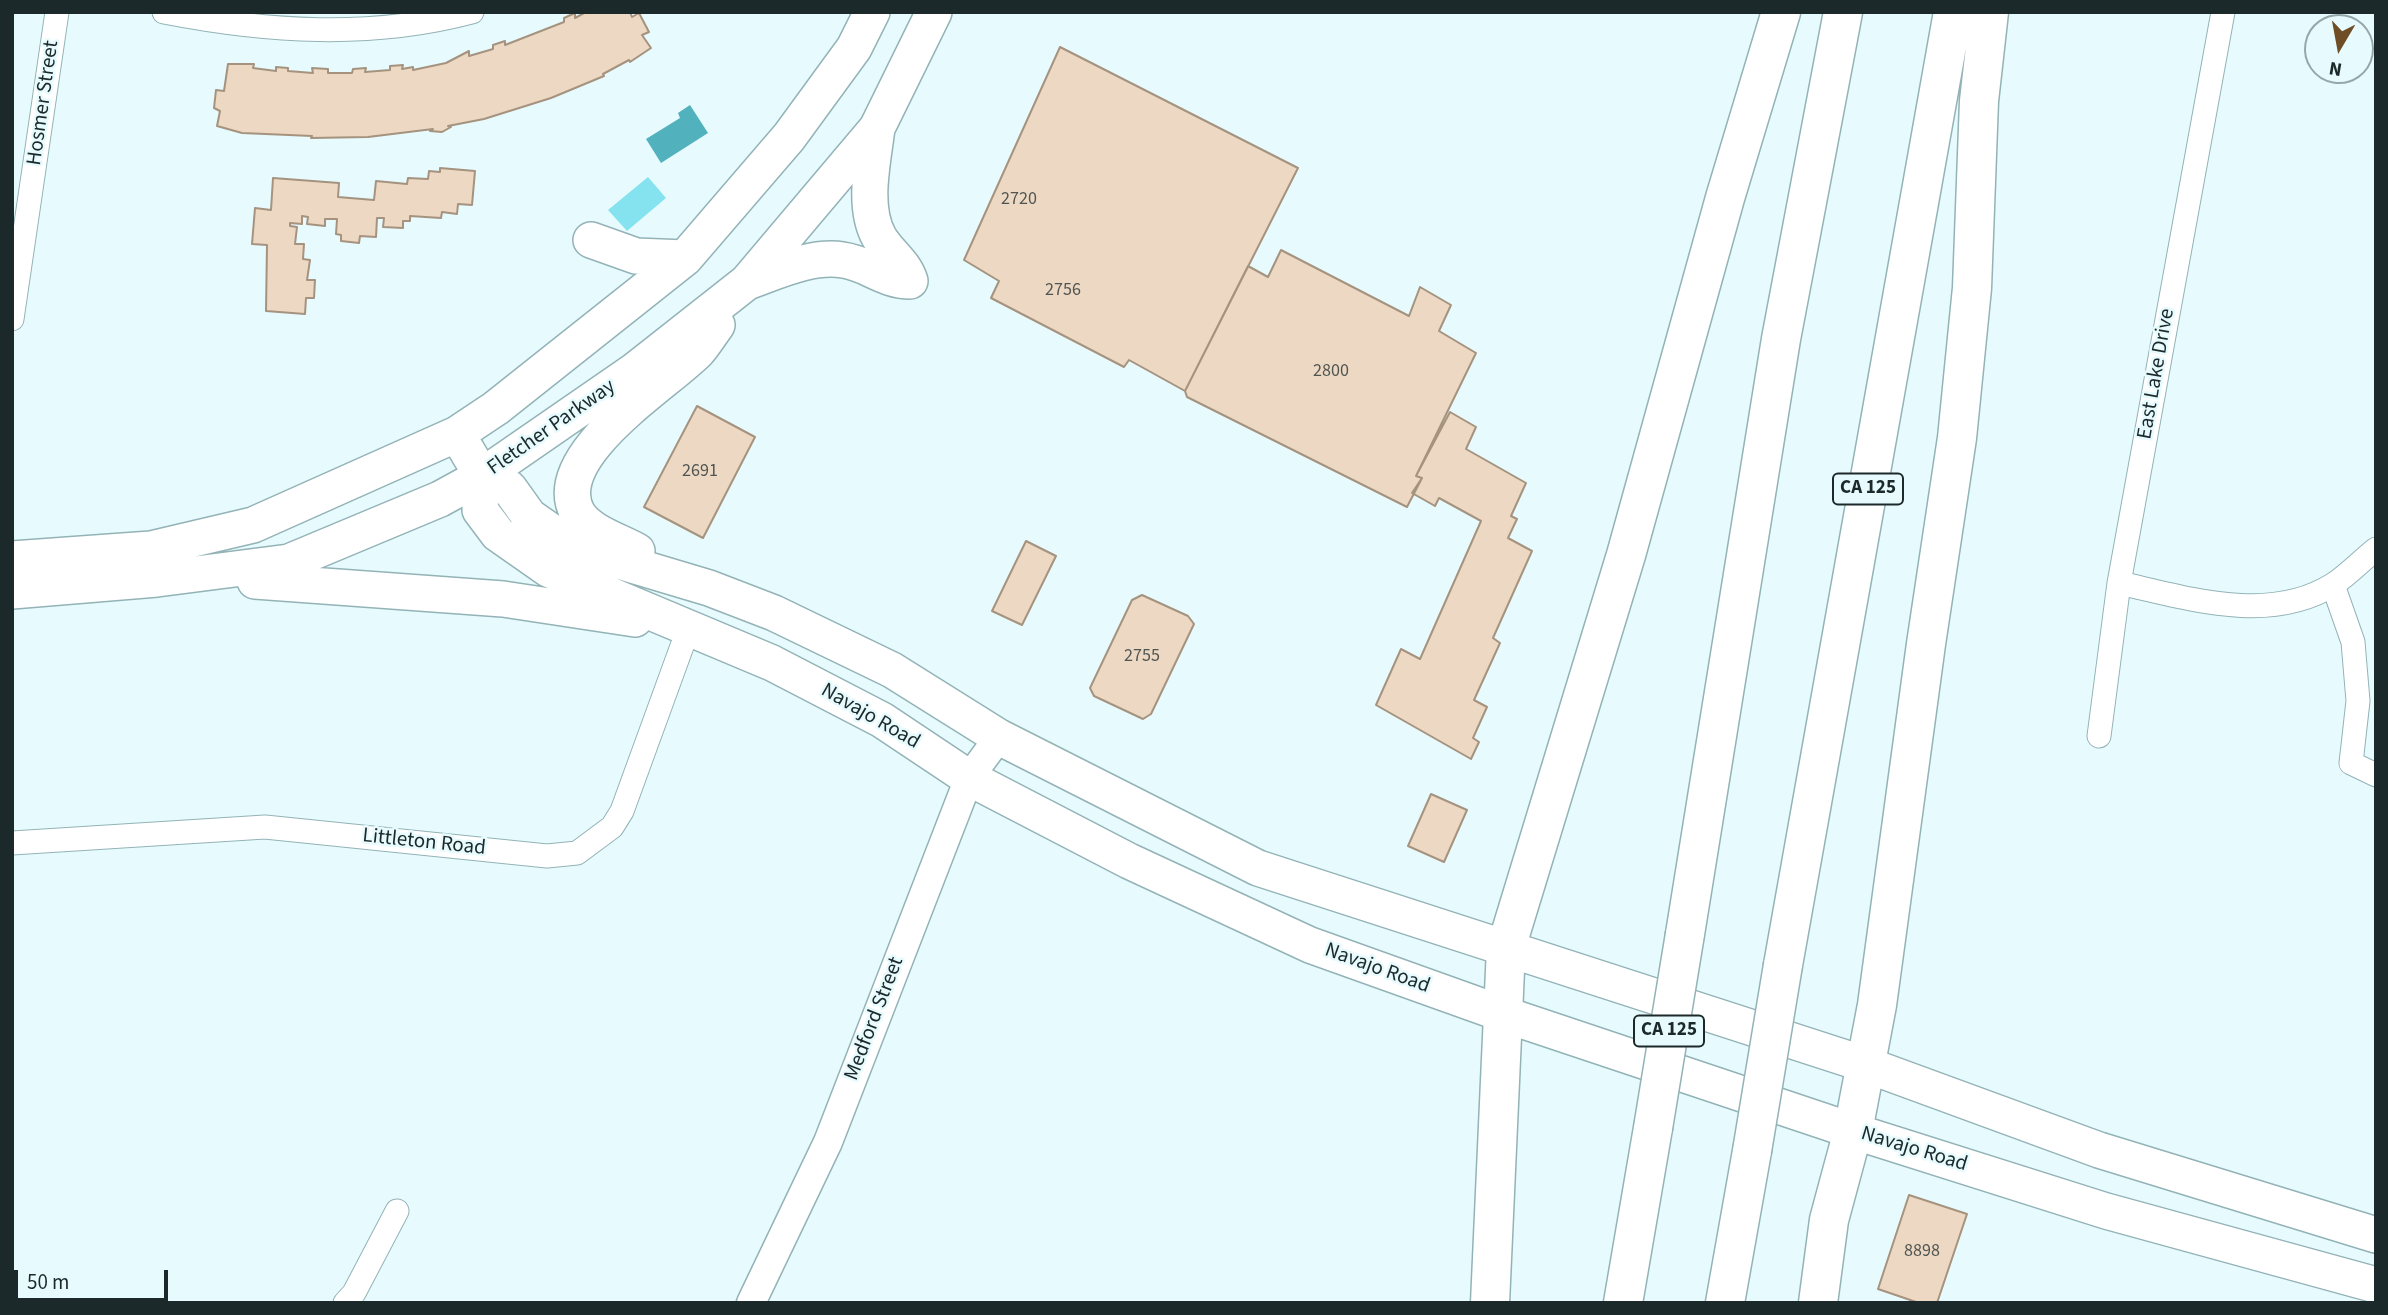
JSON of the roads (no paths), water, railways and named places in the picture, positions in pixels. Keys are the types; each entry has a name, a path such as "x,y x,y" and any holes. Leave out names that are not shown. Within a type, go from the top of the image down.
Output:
{"highway":[{"path":"1490,1303 1506,948 1626,555 1725,198 1781,12"},
{"name":"CA 125","path":"1623,1303 1781,339 1843,12"},
{"name":"CA 125","path":"1725,1303 1953,12"},
{"path":"1818,1303 1829,1220 1853,1131 1867,1065 1957,438 1972,288 1979,101 1989,12"},
{"path":"1741,1303 1752,1151"},
{"path":"1609,1303 1640,1199"}],"main road":[{"path":"12,559 151,549 253,525 457,435 496,408 685,258 789,137 854,48 872,12"},
{"name":"Fletcher Parkway","path":"12,591 158,579 289,562 440,499 482,476 634,371 747,282 877,128 934,12"},
{"path":"709,588 592,527 579,516 573,502 573,486 585,459 615,421 699,350 747,282 827,259 843,260 886,278 910,281 905,267 885,246 872,219 870,199 877,128"},
{"path":"592,240 636,256 685,258"},
{"path":"457,435 482,476 509,488 529,516 575,548 709,588 774,613 892,670 999,737 1258,868 1867,1065 2099,1150 2376,1235"},
{"name":"Navajo Road","path":"482,476 480,510 498,534 548,569 772,663 882,720 969,778 1129,861 1310,945 1503,1014 1853,1131 2106,1211 2376,1285"},
{"path":"158,579 289,581 503,599 689,627"},
{"path":"2311,1269 2376,1264"}],"street":[{"name":"Hosmer Street","path":"12,319 57,12"},
{"path":"164,12 267,28 336,31 407,26 472,12"},
{"name":"East Lake Drive","path":"2099,736 2119,583 2223,12"},
{"path":"2119,583 2226,607 2286,603 2333,585 2376,549"},
{"path":"2333,585 2353,642 2358,702 2351,763 2376,775"},
{"name":"Littleton Road","path":"12,843 265,827 547,856 576,853 612,827 622,811 689,627"},
{"name":"Medford Street","path":"751,1303 828,1142 969,778 999,737"},
{"path":"345,1303 354,1293 397,1211"}]}
